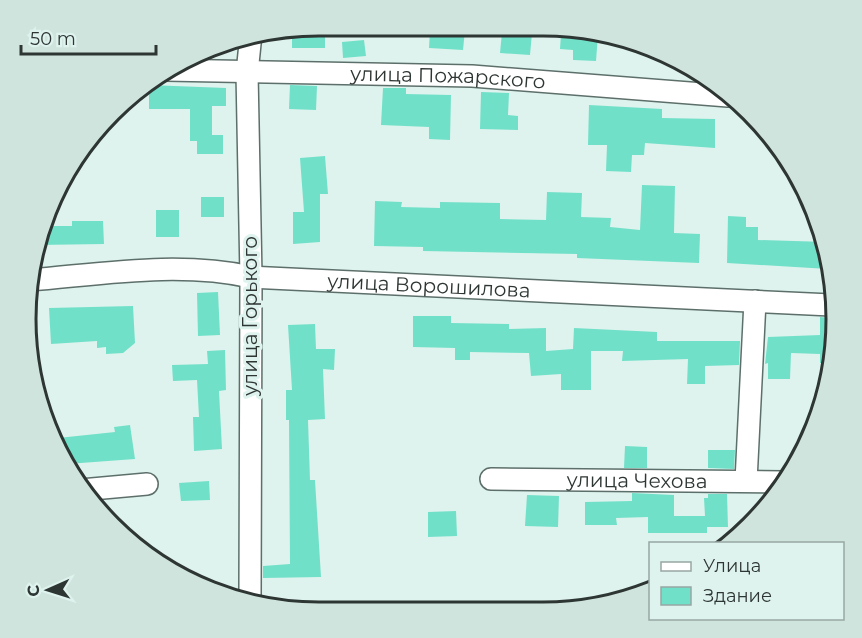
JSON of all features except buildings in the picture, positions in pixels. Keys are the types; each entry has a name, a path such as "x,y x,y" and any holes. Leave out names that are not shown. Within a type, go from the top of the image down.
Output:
{"street":[{"name":"улица Горького","path":"250,45 247,73 251,277 250,593"},
{"name":"улица Пожарского","path":"183,71 247,73 272,70 472,76 716,95"},
{"name":"улица Ворошилова","path":"38,279 168,268 215,269 251,277 825,305"},
{"path":"746,481 755,301"},
{"name":"улица Чехова","path":"491,479 774,482"},
{"path":"93,489 147,484"}]}
